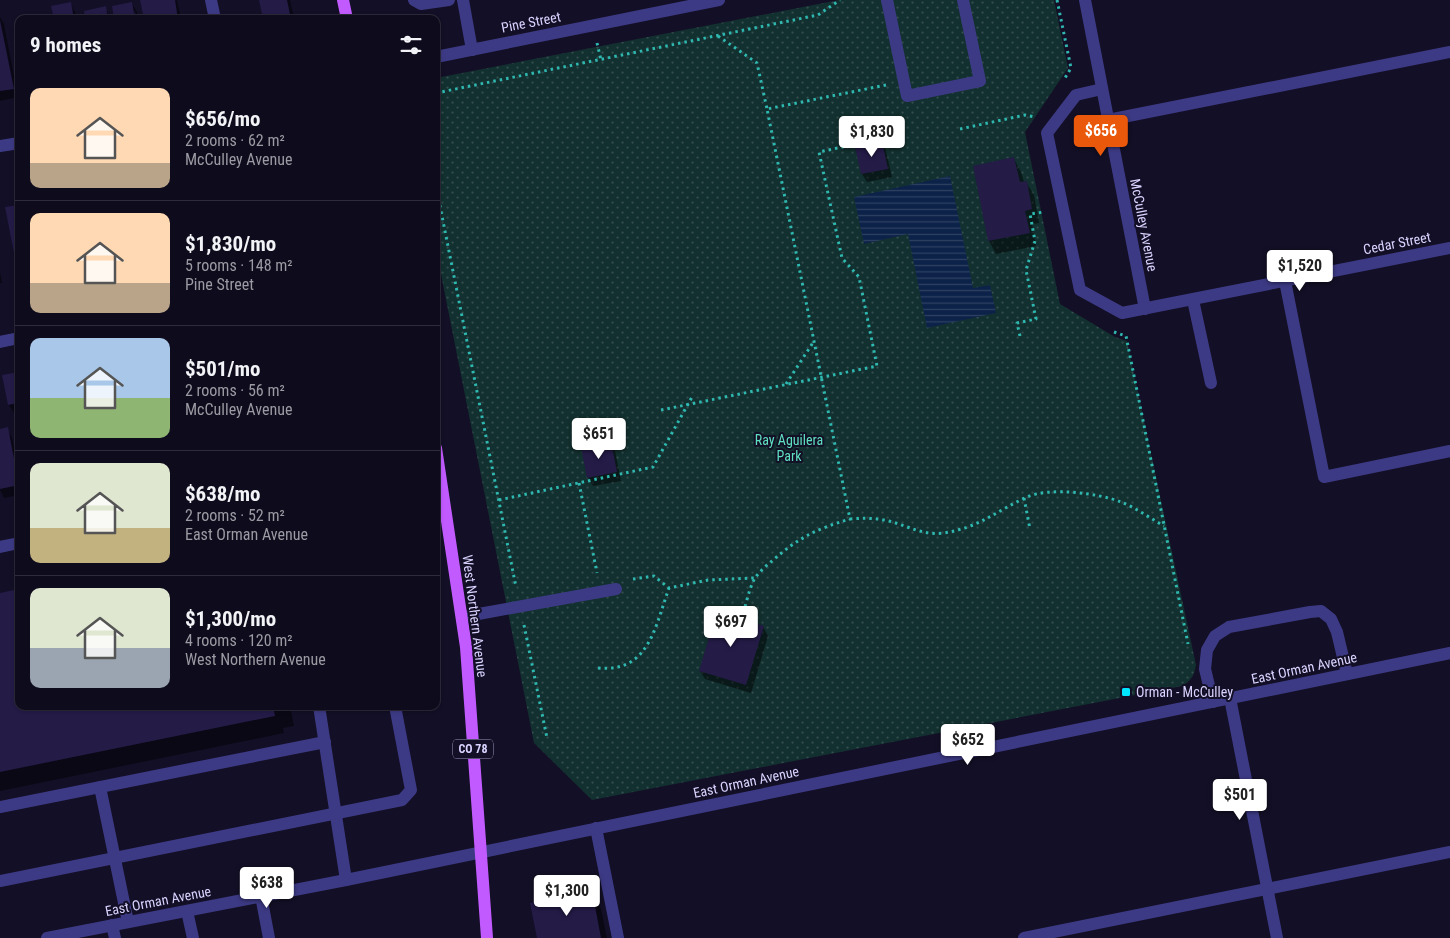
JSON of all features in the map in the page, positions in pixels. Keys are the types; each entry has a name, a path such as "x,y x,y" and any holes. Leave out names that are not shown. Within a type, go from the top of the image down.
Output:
{"main road":[{"path":"343,0 345,15"},
{"name":"West Northern Avenue","path":"440,474 466,647 487,938"}],"street":[{"path":"211,0 214,15"},
{"path":"414,0 421,4 449,0"},
{"path":"463,0 472,50"},
{"name":"Pine Street","path":"440,56 719,0"},
{"path":"887,0 907,96 980,81 963,0"},
{"name":"McCulley Avenue","path":"1085,0 1145,309"},
{"path":"1108,120 1450,52"},
{"name":"Cedar Street","path":"1102,90 1076,95 1047,133 1080,290 1122,313 1450,248"},
{"path":"0,146 15,144"},
{"path":"1285,281 1324,477 1450,451"},
{"path":"1193,300 1211,383"},
{"path":"0,342 15,339"},
{"path":"0,547 15,544"},
{"path":"462,617 616,588"},
{"path":"1213,702 1205,669 1207,650 1215,636 1229,627 1321,611 1331,619 1337,632 1347,674"},
{"name":"East Orman Avenue","path":"47,938 114,932 128,922 346,880 1450,653"},
{"path":"1230,698 1277,938"},
{"path":"320,710 346,880"},
{"path":"0,881 402,800 411,790 396,710"},
{"path":"0,807 326,742"},
{"path":"100,787 128,922"},
{"path":"596,828 618,938"},
{"path":"1024,938 1450,852"},
{"path":"260,896 270,938"},
{"path":"187,911 193,938"}],"path":[{"path":"440,92 818,15 840,0"},
{"path":"1057,0 1071,68 1060,85"},
{"path":"718,36 757,64 768,109 850,519"},
{"path":"768,109 904,81"},
{"path":"960,129 1025,115 1038,119"},
{"path":"661,410 877,366 860,277 842,258 819,152 880,139"},
{"path":"440,206 547,738"},
{"path":"1020,336 1017,323 1036,319 1026,270 1035,241 1030,214 1045,212 1047,221"},
{"path":"1108,329 1116,334 1126,336 1189,648"},
{"path":"785,384 814,341"},
{"path":"499,500 653,467 692,397"},
{"path":"579,483 600,591"},
{"path":"742,619 754,578 805,535 850,519 884,520 930,534 943,533 981,522 1024,498 1042,492 1056,491 1119,501 1164,526"},
{"path":"1024,498 1030,529"},
{"path":"630,580 654,576 669,588"},
{"path":"669,588 708,580 754,578"},
{"path":"598,668 610,669 622,666 642,654 669,588"}],"green space":[{"name":"Ray Aguilera Park","path":"839,0 1054,0 1068,68 1025,132 1060,304 1115,337 1127,341 1196,665 1192,678 1182,686 592,800 534,743 440,269 440,77"}],"water":[{"path":"950,176 973,288 990,285 996,313 927,328 908,234 864,244 854,197"}],"building":[{"path":"140,0 175,0 177,15 143,15"},
{"path":"259,0 287,0 290,15 262,15"},
{"path":"71,2 73,15 53,15 51,6"},
{"path":"132,2 134,15 113,15 112,6"},
{"path":"106,6 107,15 84,15 84,11"},
{"path":"0,20 14,89 0,91"},
{"path":"882,141 888,169 861,174 855,147"},
{"path":"1014,157 1020,182 1027,181 1032,209 1025,211 1030,233 988,241 973,166"},
{"path":"15,206 15,258 5,207"},
{"path":"15,373 15,404 8,405 2,375"},
{"path":"8,427 15,464 15,486 0,489 0,429"},
{"path":"611,441 617,472 587,478 581,447"},
{"path":"15,590 15,710 280,710 274,711 275,716 0,772 0,593"},
{"path":"717,611 764,626 746,685 699,671"},
{"path":"592,890 601,938 537,938 530,903"}],"place":[{"name":"Orman - McCulley","path":"1126,692"}]}
